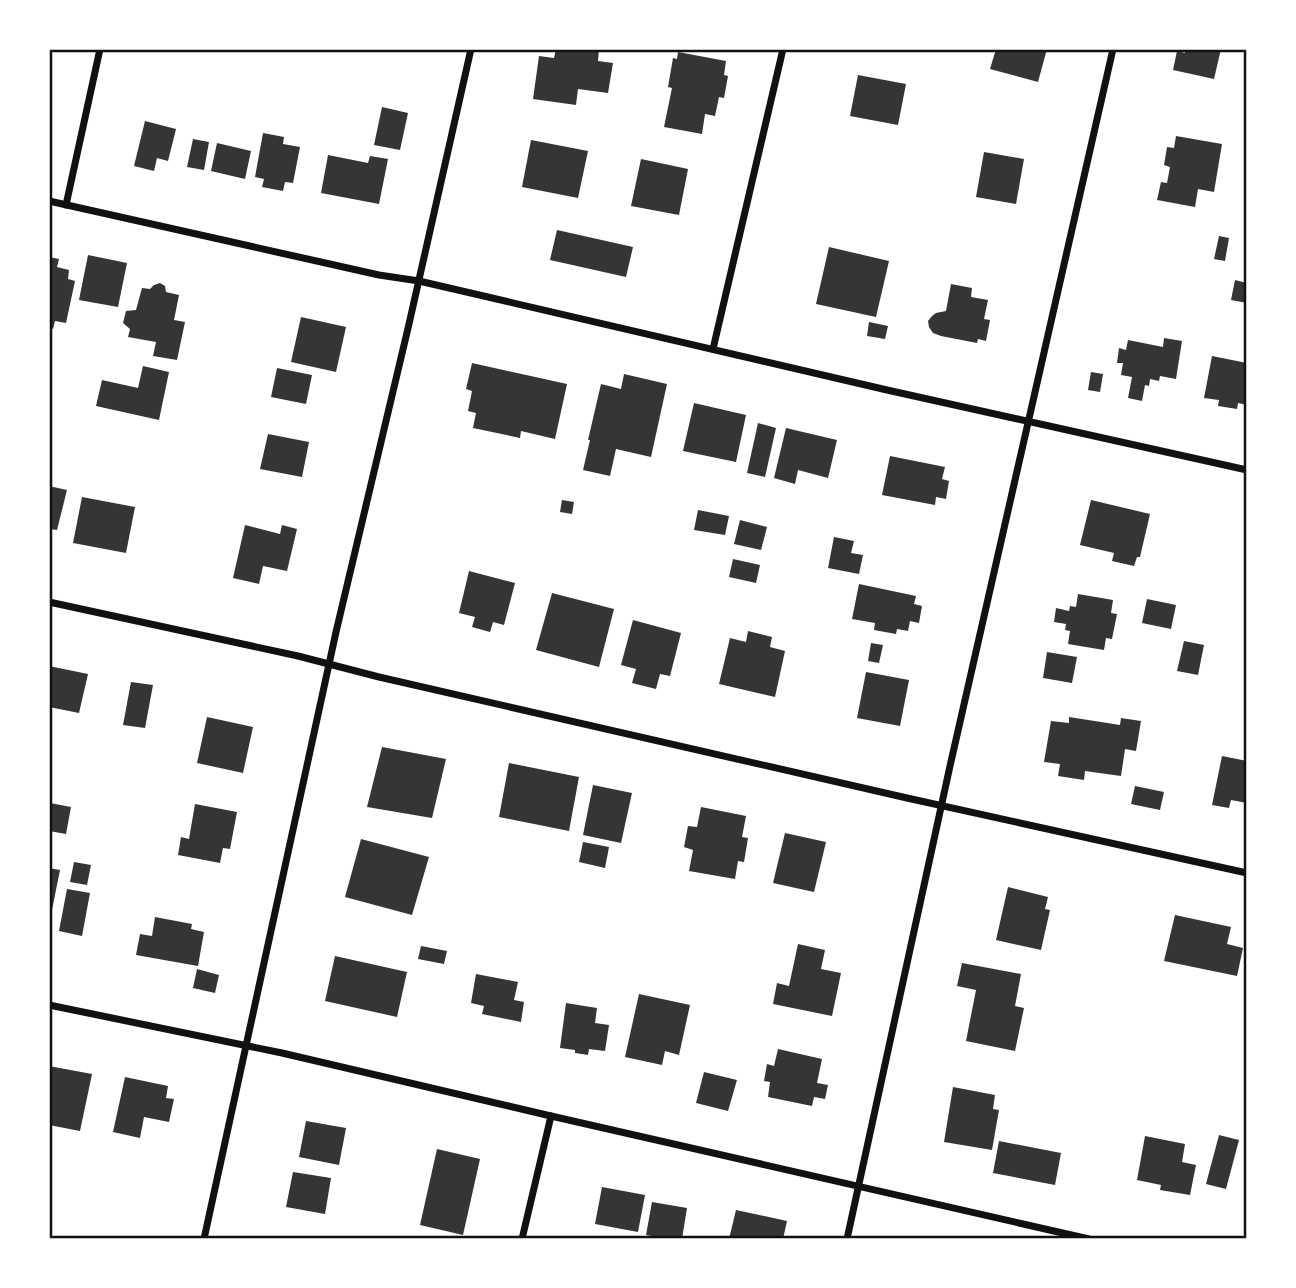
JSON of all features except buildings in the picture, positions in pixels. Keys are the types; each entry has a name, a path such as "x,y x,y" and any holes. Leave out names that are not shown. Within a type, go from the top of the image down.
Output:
{"street":[{"path":"66,205 100,49"},
{"path":"204,1239 329,664 471,49"},
{"path":"713,349 783,49"},
{"path":"847,1239 1114,49"},
{"path":"49,201 379,275 418,281 1247,470"},
{"path":"49,601 942,806 1247,873"},
{"path":"49,1005 247,1046 1089,1239"},
{"path":"522,1239 551,1116"}]}
